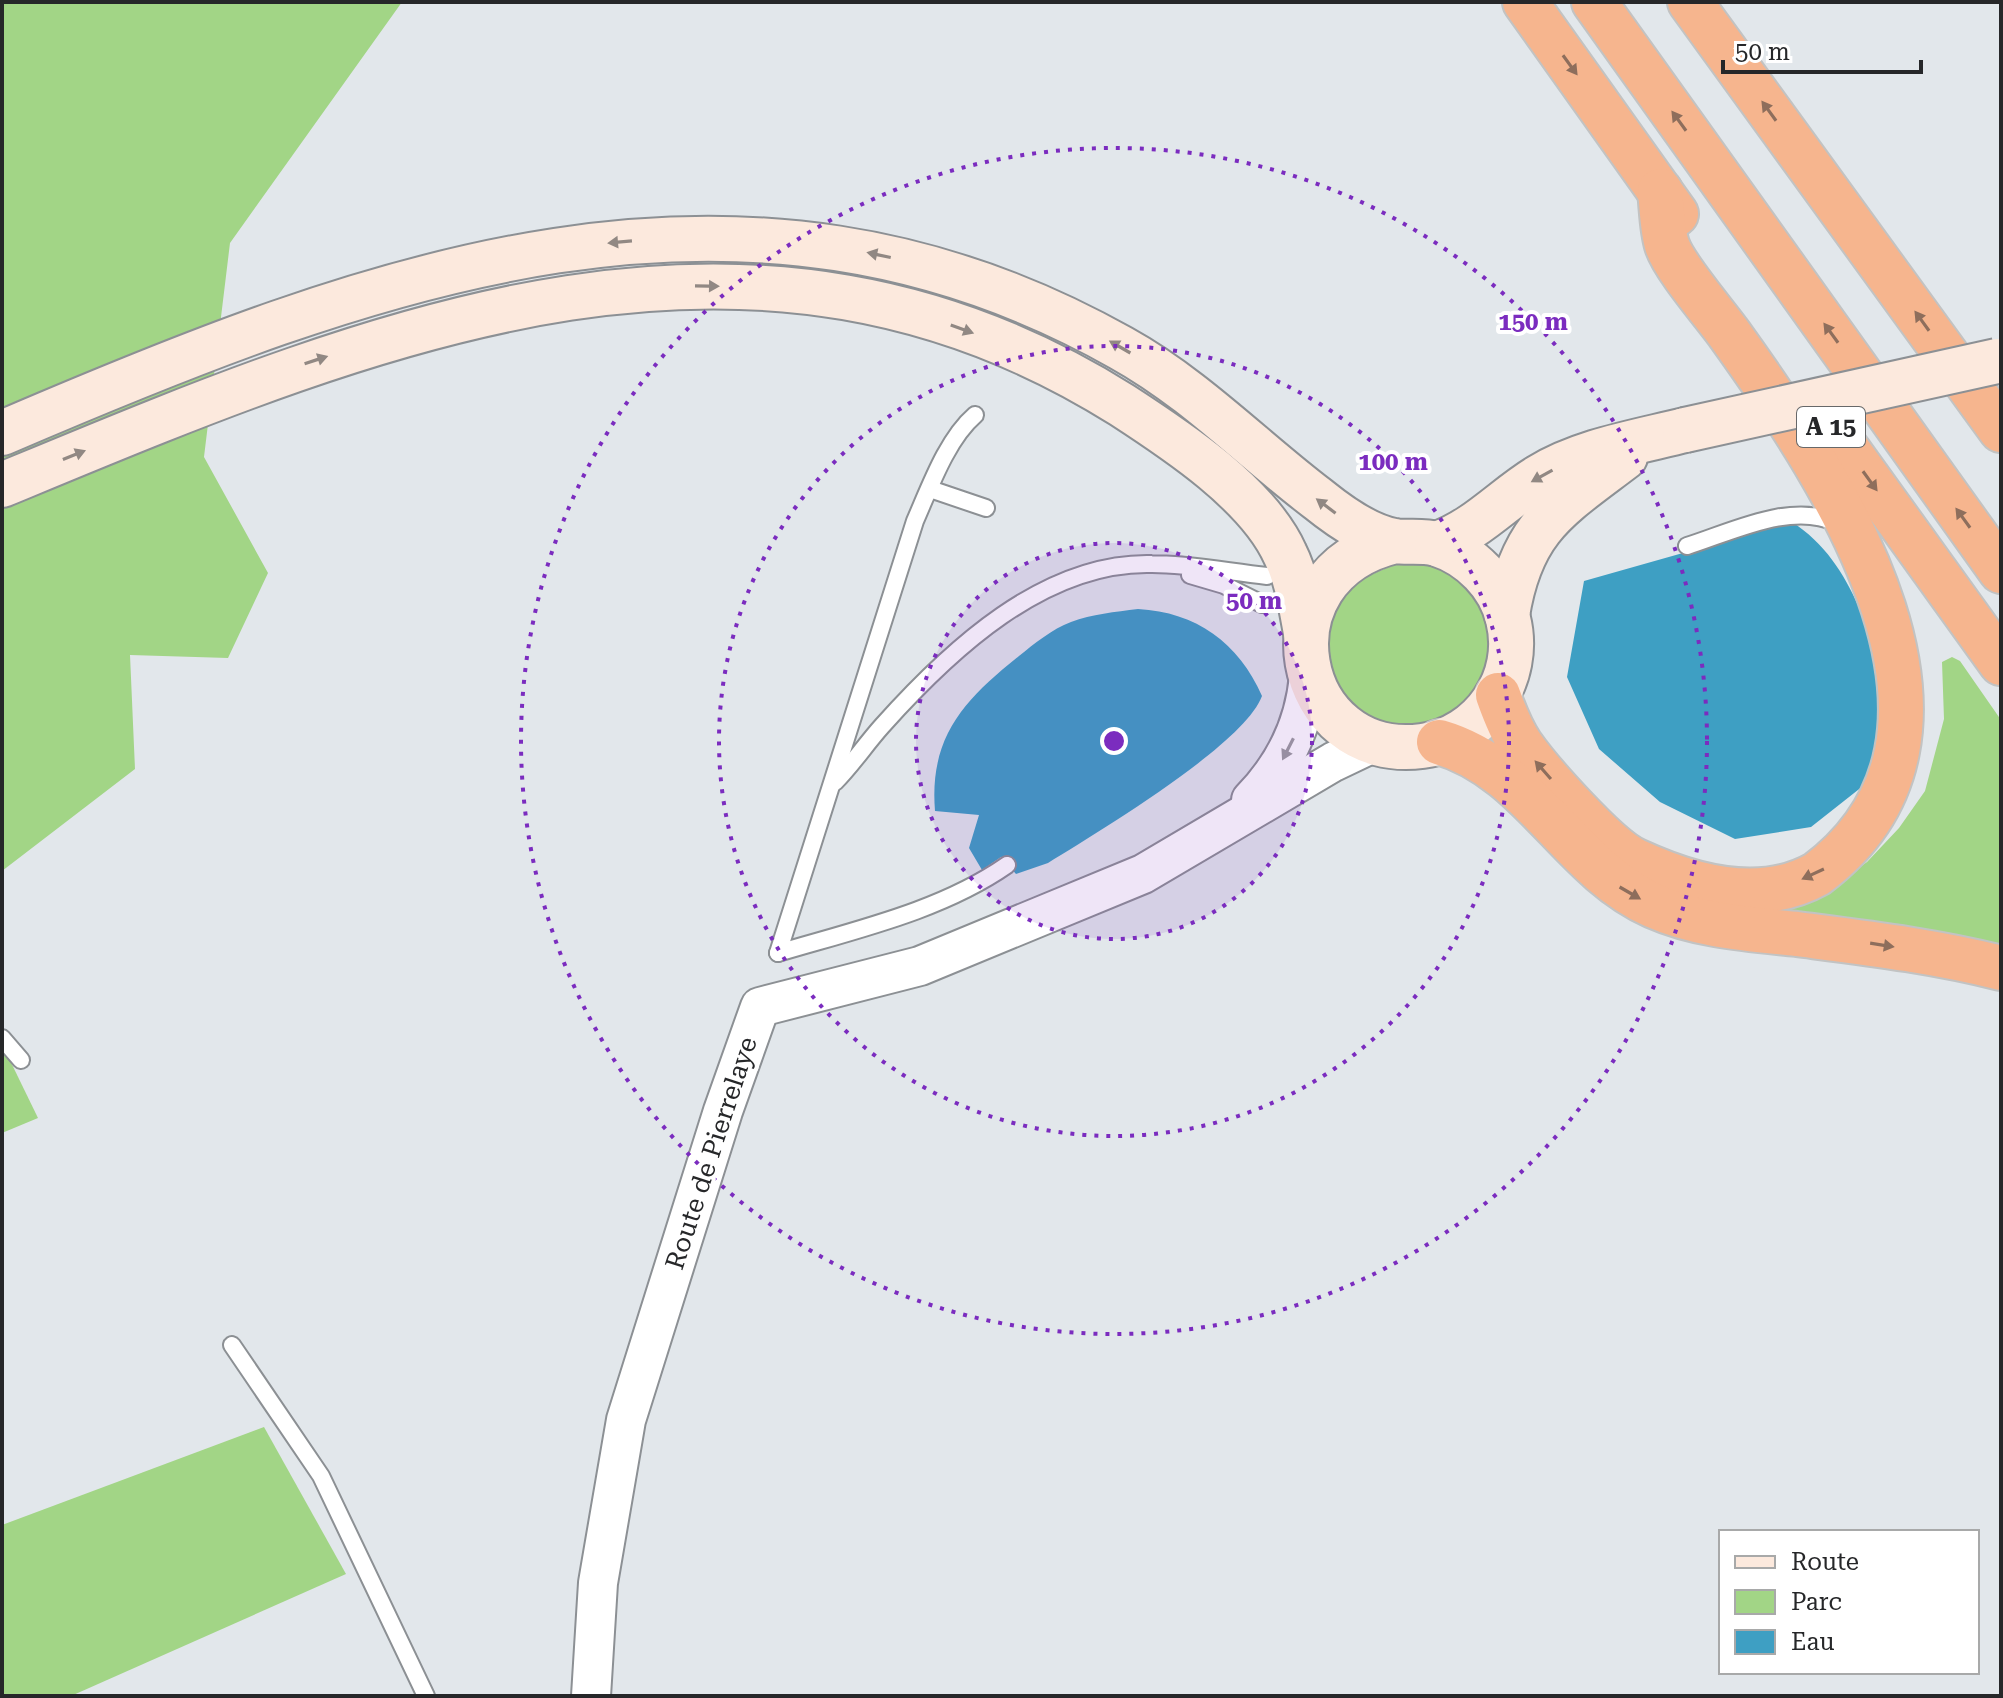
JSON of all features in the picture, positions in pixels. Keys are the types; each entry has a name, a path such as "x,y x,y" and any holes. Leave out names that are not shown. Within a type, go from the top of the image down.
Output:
{"highway":[{"name":"A 15","path":"1525,2 2001,663"},
{"name":"A 15","path":"1594,2 2001,571"},
{"path":"1690,2 2000,428"},
{"path":"1498,695 1521,745 1573,804 1627,857 1673,878 1717,890 1765,889 1808,878 1843,859 1886,818 1915,770 1925,736 1928,699 1923,657 1907,606 1871,540 1828,473 1667,247 1660,191"},
{"path":"1439,742 1494,766 1612,882 1654,906 1727,926 1957,957 2001,968"}],"main road":[{"path":"2,433 172,361 293,317 428,276 518,255 626,241 730,238 784,240 846,248 984,284 1080,325 1161,372 1215,411 1337,514 1465,557 1487,577 1507,615 1512,649 1498,695 1483,715 1463,732 1439,742 1407,747 1375,742 1353,731 1334,716 1319,697 1309,675 1306,633 1285,552 1258,514 1220,477 1141,417 1048,363 951,324 851,298 800,291 697,285 646,287 536,302 461,318 388,337 281,372 2,485"},
{"path":"1306,633 1316,597 1330,575 1351,558 1461,536 1542,475 1583,457 1685,430 1999,361"},
{"path":"1507,615 1517,564 1538,528 1642,443"}],"street":[{"name":"Route de Pierrelaye","path":"1225,826 1261,789 1286,756 1307,698 1309,675"},
{"name":"Route de Pierrelaye","path":"591,1696 598,1583 626,1420 723,1111 760,1007 920,966 1143,874 1333,762 1375,742"}],"lane":[{"path":"975,415 966,422 930,489 910,536 778,953 894,919 991,876 1007,865"},
{"path":"930,489 986,508"},
{"path":"1687,546 1751,531 1794,514 1819,515 1871,540"},
{"path":"832,786 908,698 968,641 1032,597 1098,569 1150,563 1267,576"},
{"path":"1150,563 1224,585 1262,604"},
{"path":"2,1038 21,1060"},
{"path":"232,1345 321,1476 426,1696"}],"green space":[{"path":"2,2 402,2 230,243 204,457 268,573 228,658 130,655 135,769 2,871"},
{"path":"1403,561 1439,565 1482,596 1496,665 1455,722 1385,729 1342,697 1325,646 1333,611 1354,582"},
{"path":"1952,657 1960,661 2001,720 2001,951 1672,896 1833,886 1867,862 1899,828 1925,791 1944,719 1942,662"},
{"path":"2,1044 38,1118 2,1133"},
{"path":"264,1427 346,1574 71,1696 2,1696 2,1525"}],"water":[{"path":"1792,522 1814,539 1847,582 1869,633 1894,711 1863,786 1811,827 1735,839 1660,802 1599,749 1567,677 1584,581"},
{"path":"1138,609 1179,616 1213,634 1241,660 1262,696 1250,716 1200,762 1071,849 1048,863 1016,874 1001,857 982,870 969,848 979,815 935,811 938,762 954,722 999,672 1050,633 1087,617"}]}
